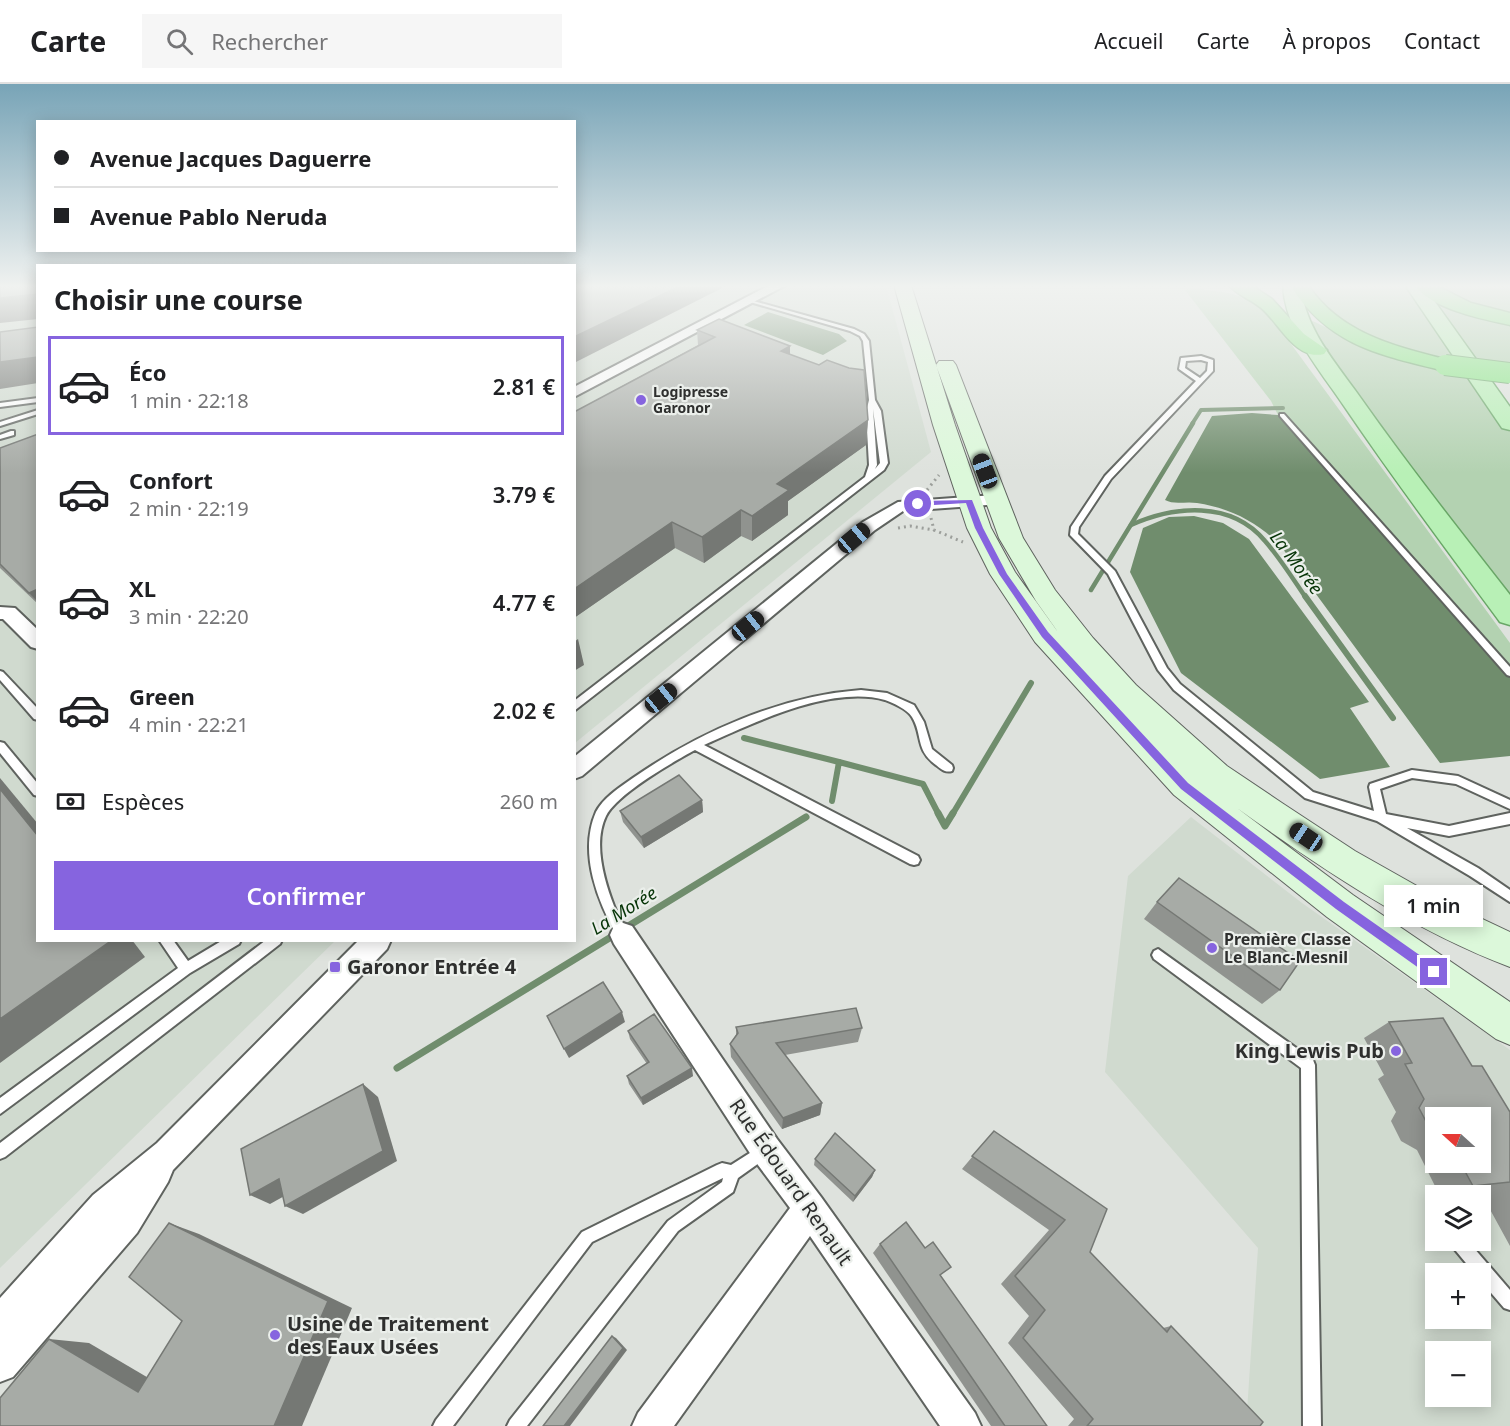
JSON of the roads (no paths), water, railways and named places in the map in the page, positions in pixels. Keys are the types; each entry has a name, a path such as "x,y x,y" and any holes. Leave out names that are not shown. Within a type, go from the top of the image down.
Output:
{"highway":[{"path":"1313,348 1317,350"},
{"path":"1382,348 1445,365 1510,373"}],"main road":[{"path":"921,348 954,455 1045,595 1083,645 1126,693 1216,775 1343,862 1427,911 1510,950"},
{"path":"940,348 972,438 982,501 979,528 1003,574 1045,634 1185,786 1340,906 1510,1025"},
{"path":"1458,348 1510,423"},
{"path":"1317,350 1388,454 1510,615"}],"street":[{"path":"576,392 661,348"},
{"path":"0,452 28,441"},
{"path":"576,768 869,526 898,507 982,501"},
{"path":"0,613 8,613 36,640"},
{"name":"Rue Édouard Renault","path":"623,935 766,1150 810,1208 962,1426"},
{"path":"0,1324 104,1206 168,1154 376,942"},
{"path":"0,1364 125,1221 168,1154"},
{"path":"651,1426 810,1208"}],"lane":[{"path":"576,705 881,468 884,463 878,411 872,400 867,348"},
{"path":"1199,380 1108,478 1075,527 1074,535 1112,573 1162,670 1177,687 1309,795 1381,818 1449,831 1510,818"},
{"path":"0,405 36,400"},
{"path":"0,424 36,413"},
{"path":"1282,416 1510,673"},
{"path":"0,437 11,433"},
{"path":"0,674 36,714"},
{"path":"623,935 611,917 600,885 595,847 599,819 613,800 682,752 775,709 851,693 884,695 911,708 918,719 928,752 948,768"},
{"path":"0,746 36,790"},
{"path":"695,746 914,860"},
{"path":"1510,805 1458,780 1412,774 1374,787 1381,818 1510,897"},
{"path":"166,942 186,969"},
{"path":"0,1107 186,969 233,942"},
{"path":"0,1152 273,942"},
{"path":"1158,955 1308,1065 1312,1426"},
{"path":"516,1426 673,1226 728,1187 732,1173 766,1150"},
{"path":"442,1426 587,1237 722,1170 732,1173"},
{"path":"1466,1251 1510,1302"}],"water":[{"path":"804,348 836,348 823,355"},
{"path":"1252,413 1278,415 1510,677 1510,756 1440,763 1280,545 1262,529 1232,512 1209,505 1165,500 1212,416"},
{"path":"1194,516 1223,523 1249,539 1369,702 1350,708 1390,767 1320,779 1181,673 1130,572 1143,528 1169,517"}],"waterway":[{"name":"La Morée","path":"1192,424 1201,410 1283,408"},
{"name":"La Morée","path":"1091,590 1193,423"},
{"name":"La Morée","path":"1131,525 1183,511 1201,510 1236,519 1251,528 1265,541 1306,598"},
{"name":"La Morée","path":"1305,596 1393,718"},
{"name":"La Morée","path":"952,815 1031,683"},
{"name":"La Morée","path":"744,738 839,762"},
{"name":"La Morée","path":"832,801 839,762"},
{"name":"La Morée","path":"839,762 923,784 939,815"},
{"name":"La Morée","path":"938,813 945,826 953,813"},
{"name":"La Morée","path":"625,928 806,817"},
{"name":"La Morée","path":"397,1068 616,934"}],"place":[{"name":"Logipresse Garonor","path":"641,400"},
{"name":"Première Classe Le Blanc-Mesnil","path":"1212,948"},
{"name":"Garonor Entrée 4","path":"335,967"},
{"name":"King Lewis Pub","path":"1396,1051"},
{"name":"Usine de Traitement des Eaux Usées","path":"275,1335"}]}
